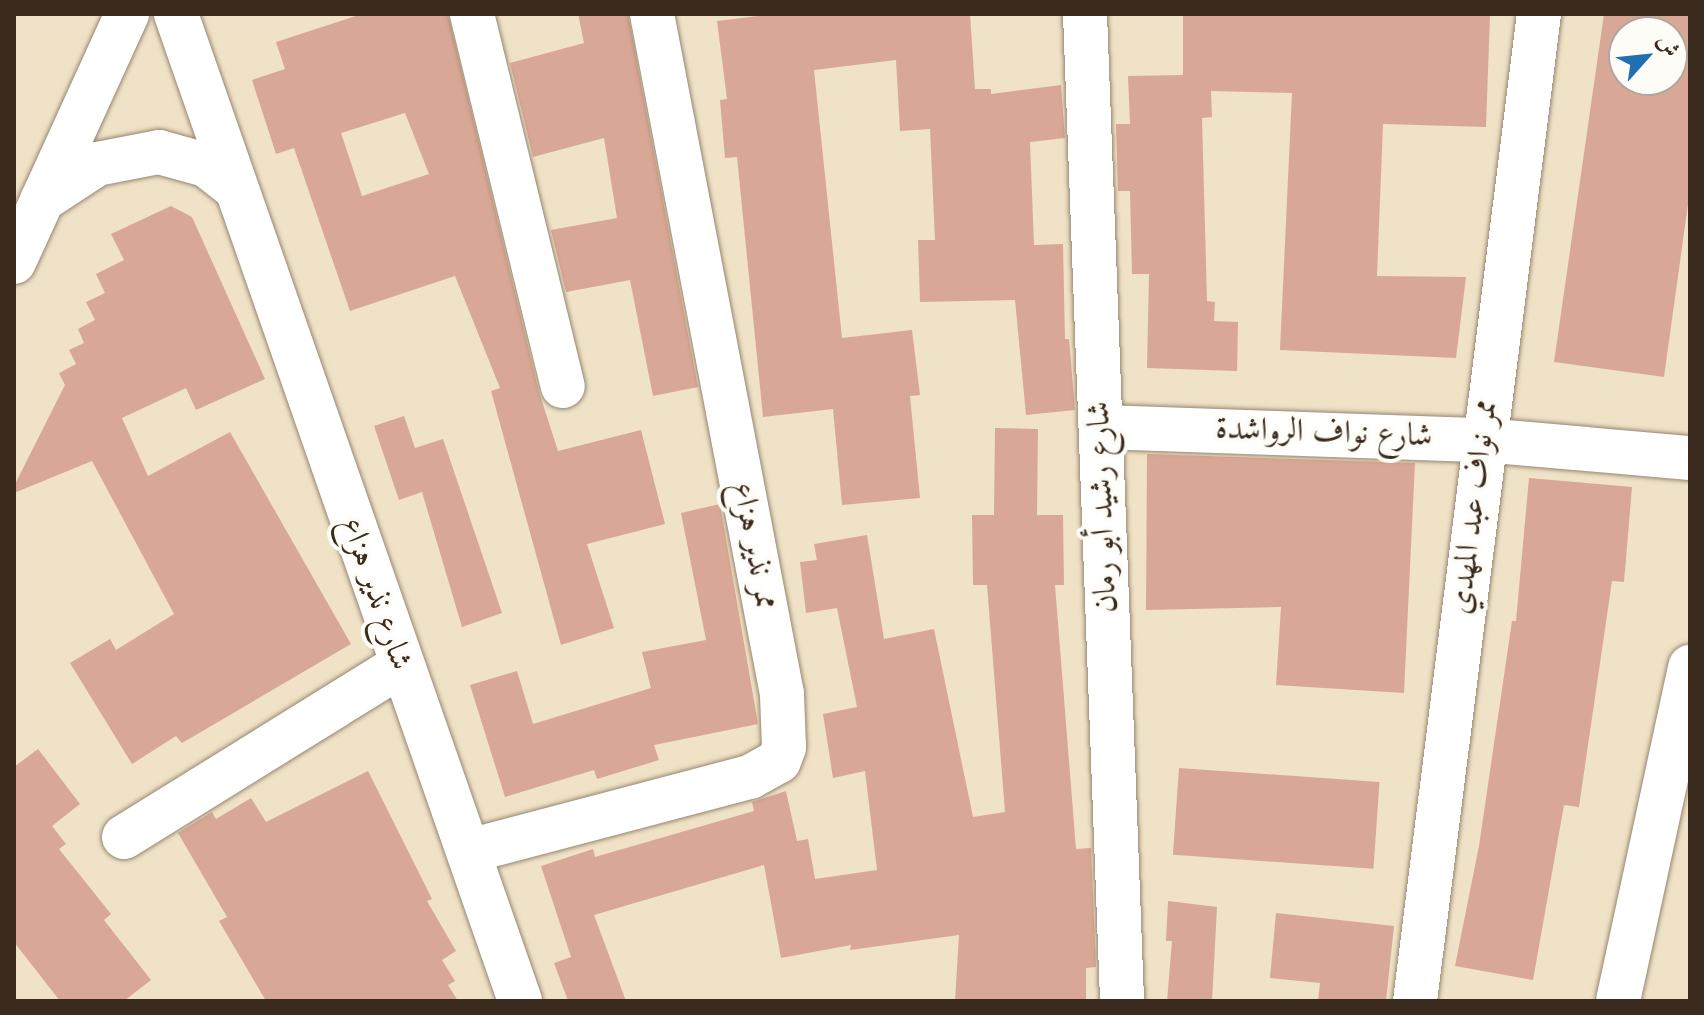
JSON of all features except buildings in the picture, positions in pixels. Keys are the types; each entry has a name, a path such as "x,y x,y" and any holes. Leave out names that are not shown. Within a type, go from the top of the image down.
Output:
{"street":[{"path":"14,262 127,14"},
{"name":"شارع نذير هزاع","path":"176,14 400,666 469,851 520,1001"},
{"path":"472,14 563,386"},
{"name":"ممر نذير هزاع","path":"469,851 750,777 779,761 784,747 782,694 652,14"},
{"name":"شارع رشيد أبو رمان","path":"1085,14 1122,1001"},
{"name":"ممر نواف عبد المهدي","path":"1415,1001 1483,440 1539,14"},
{"path":"42,200 97,164 159,152 206,165 234,187"},
{"name":"شارع نواف الرواشدة","path":"1102,427 1483,440 1690,458"},
{"path":"124,837 400,666"},
{"path":"1618,1001 1682,750 1690,667"}]}
